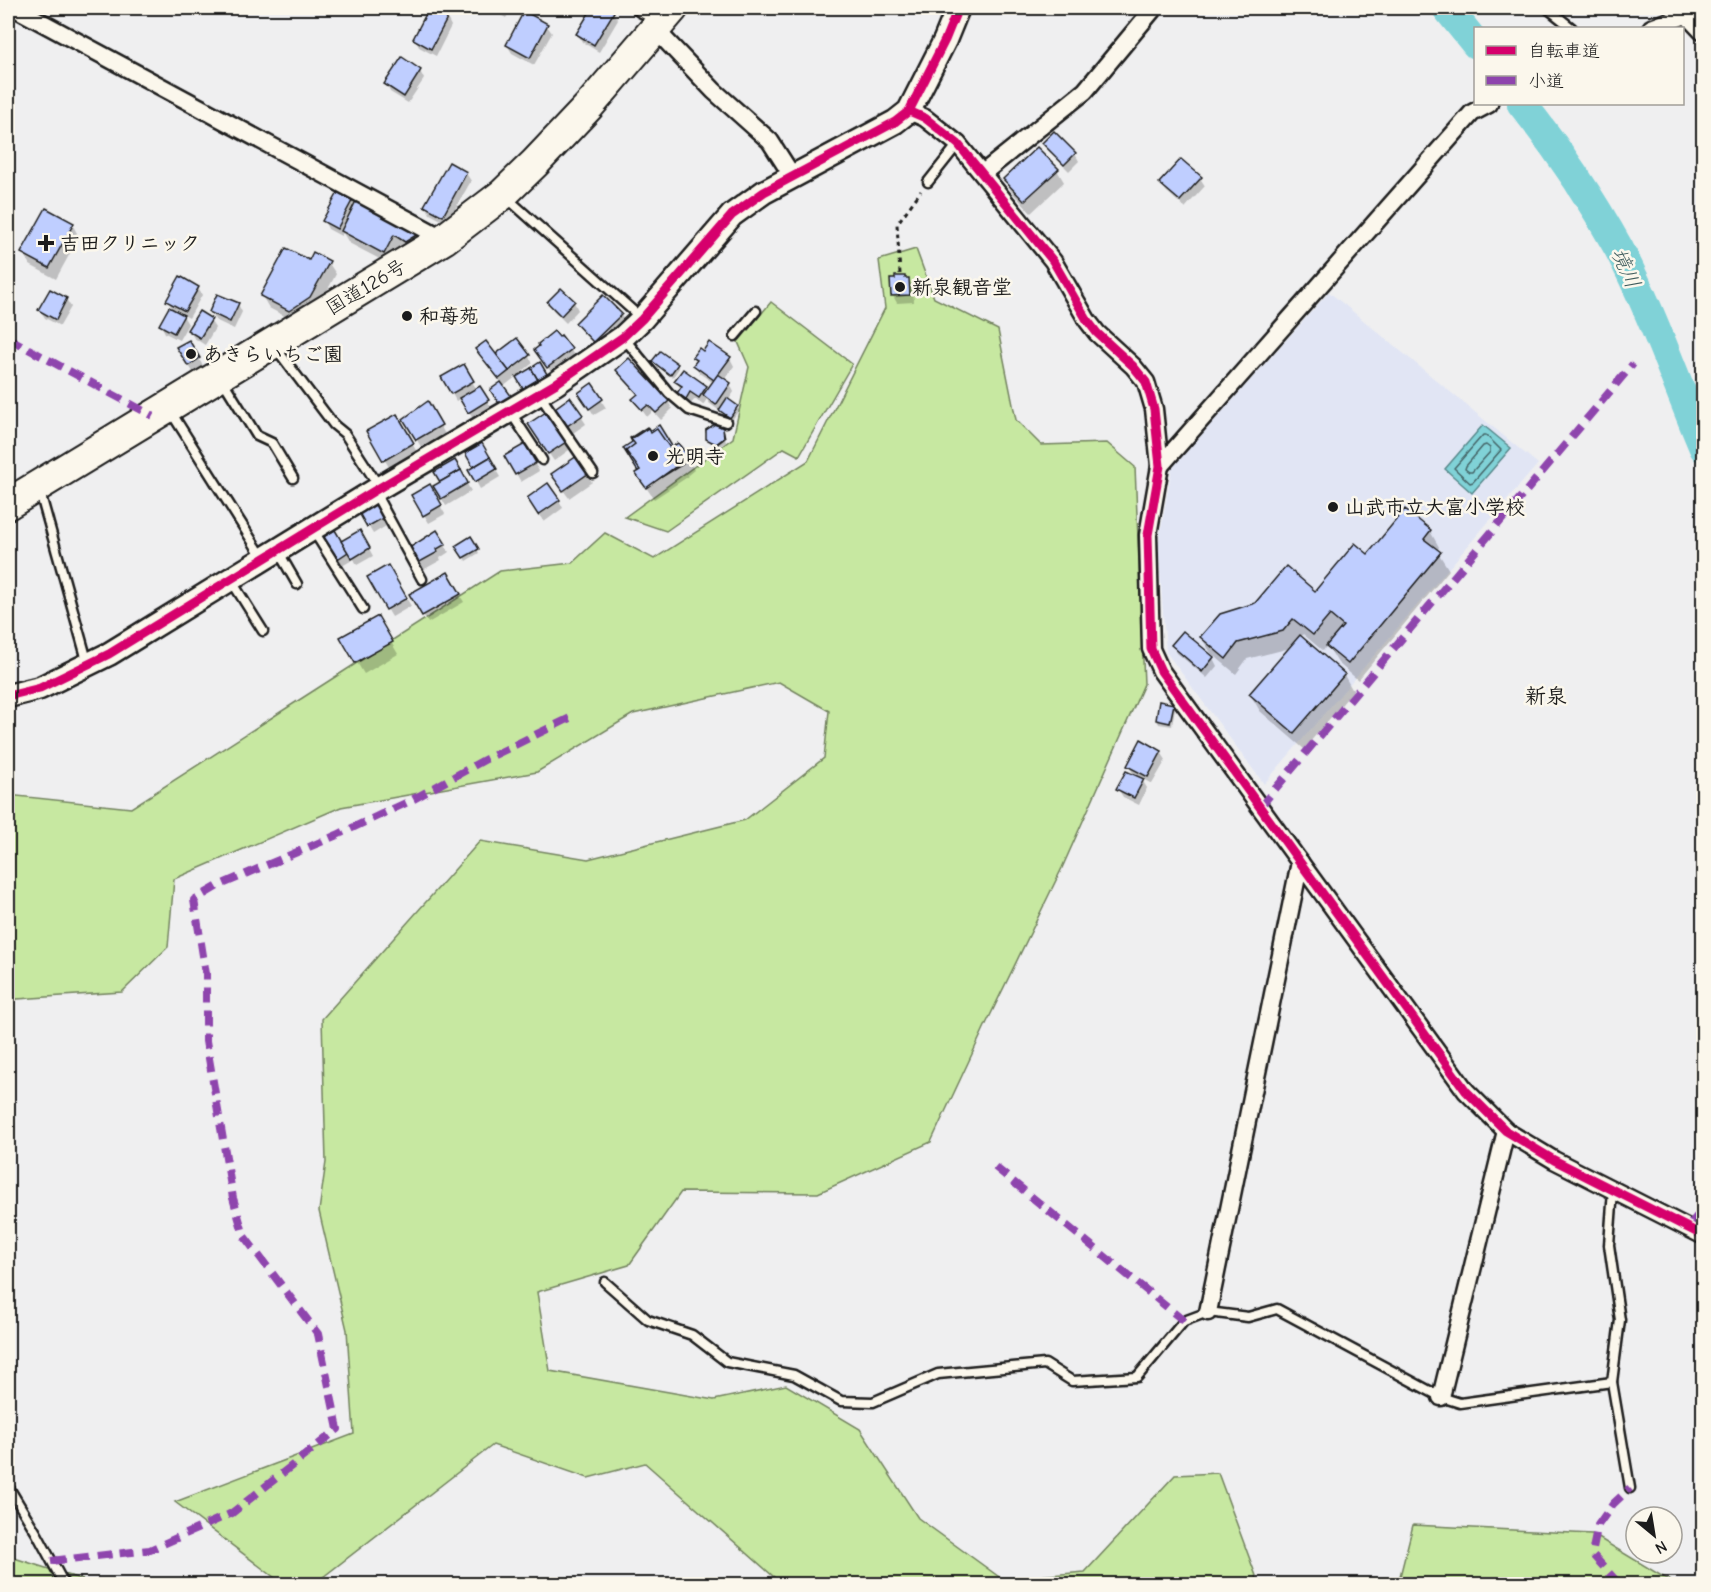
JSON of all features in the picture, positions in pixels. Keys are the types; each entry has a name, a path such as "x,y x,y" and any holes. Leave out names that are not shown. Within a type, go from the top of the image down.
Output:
{"highway":[{"name":"国道126号","path":"8,504 444,239 503,194 589,106 658,16"}],"street":[{"path":"15,8 444,239"},
{"path":"8,696 40,688 88,665 377,489 539,394 593,359 642,319 732,215 764,192 895,122 909,111 945,40 958,8"},
{"path":"983,173 1085,91 1154,8"},
{"path":"658,16 714,91 770,141 793,177"},
{"path":"1655,27 1693,17"},
{"path":"1161,466 1472,113 1487,105"},
{"path":"909,111 925,118 958,144 1053,261 1097,333 1133,366 1146,382 1154,409 1161,466 1148,535 1151,649 1161,671 1466,1091 1506,1131 1554,1160 1704,1236"},
{"path":"1208,1312 1300,862"},
{"path":"1441,1397 1506,1131"}],"lane":[{"path":"1547,8 1571,27"},
{"path":"928,182 958,144"},
{"path":"503,194 642,319"},
{"path":"735,336 756,311"},
{"path":"622,336 669,393 689,410 726,422"},
{"path":"273,344 334,425 345,434 377,489 422,579"},
{"path":"220,376 257,435 272,443 293,478"},
{"path":"539,394 593,473"},
{"path":"168,407 270,554 297,584"},
{"path":"510,411 542,460"},
{"path":"38,485 88,665"},
{"path":"312,529 363,609"},
{"path":"230,579 263,631"},
{"path":"1613,1190 1609,1245 1620,1320 1612,1382 1630,1488"},
{"path":"605,1282 648,1320 692,1335 727,1362 794,1375 841,1401 873,1402 938,1374 1045,1364 1072,1381 1137,1377 1184,1321 1208,1312 1248,1317 1277,1309 1441,1397 1460,1403 1612,1382"},
{"path":"8,1486 64,1584"}],"path":[{"path":"900,274 897,224 928,182"}],"shaded area":[{"name":"山武市立大富小学校","path":"1329,292 1538,464 1264,784 1166,652 1158,545 1172,468"}],"green space":[{"path":"916,249 934,298 998,330 1016,420 1041,445 1107,443 1135,467 1144,684 1062,868 931,1142 818,1193 681,1192 629,1265 537,1292 550,1371 714,1400 786,1385 860,1429 918,1518 1002,1579 1085,1572 1175,1475 1218,1473 1259,1584 782,1584 645,1463 588,1478 493,1445 314,1584 283,1584 175,1502 354,1434 347,1330 319,1211 326,1162 322,1019 480,841 588,859 745,820 824,758 829,711 779,682 633,714 537,772 341,807 174,879 168,947 122,992 17,999 8,1004 8,795 131,808 500,571 572,563 605,533 654,559 808,461 885,308 879,260"},
{"path":"771,302 852,364 799,456 784,448 666,531 625,517 733,438 749,367 738,342"},
{"path":"1413,1525 1592,1534 1624,1553 1624,1565 1643,1565 1675,1584 1398,1584"},
{"path":"8,1556 96,1584 8,1584"}],"water":[{"path":"1483,425 1511,448 1472,493 1445,469"}],"building":[{"path":"429,8 448,17 431,49 413,39"},
{"path":"592,8 608,8 614,12 594,45 576,34"},
{"path":"524,11 548,24 530,58 506,45"},
{"path":"402,57 421,70 404,97 384,84"},
{"path":"1054,131 1076,153 1064,165 1042,143"},
{"path":"1037,147 1059,169 1024,201 1003,179"},
{"path":"1181,159 1202,177 1180,201 1159,183"},
{"path":"449,162 467,172 443,216 424,206"},
{"path":"339,191 353,199 337,229 322,221"},
{"path":"356,201 418,234 405,242 394,235 384,254 341,231"},
{"path":"46,208 74,223 49,268 21,253"},
{"path":"286,248 309,260 313,252 330,261 310,297 289,311 260,296"},
{"path":"180,276 199,287 185,311 166,301"},
{"name":"新泉観音堂","path":"895,276 909,278 910,295 891,296 890,279 895,279"},
{"path":"561,288 575,301 561,316 547,302"},
{"path":"50,289 67,298 56,320 38,310"},
{"path":"217,294 239,303 230,322 209,312"},
{"path":"603,295 622,314 593,342 575,323"},
{"path":"169,307 184,315 174,333 159,325"},
{"path":"199,311 212,319 200,338 187,330"},
{"path":"554,331 559,337 561,335 572,349 547,368 534,350"},
{"path":"517,338 530,355 509,371 496,354"},
{"path":"189,340 200,358 188,366 176,347"},
{"path":"486,341 509,371 499,379 475,349"},
{"path":"709,342 731,357 714,380 693,365 697,360 692,357 699,348 703,351"},
{"path":"660,351 678,364 670,375 652,361"},
{"path":"629,358 669,401 656,413 648,405 642,410 632,399 638,394 616,370"},
{"path":"540,362 547,374 538,380 531,368"},
{"path":"464,364 474,381 451,394 441,377"},
{"path":"531,368 538,380 523,389 516,377"},
{"path":"683,369 707,386 699,398 690,392 686,399 677,393 682,386 674,381"},
{"path":"718,374 731,383 716,405 703,395"},
{"path":"501,382 512,397 500,405 490,390"},
{"path":"592,383 603,399 589,409 578,393"},
{"path":"480,386 489,400 468,413 459,398"},
{"path":"570,397 583,415 567,426 555,408"},
{"path":"727,398 738,406 730,418 719,410"},
{"path":"428,401 442,425 416,440 403,419"},
{"path":"546,412 566,442 548,454 528,424"},
{"path":"397,414 414,443 383,461 366,431"},
{"path":"715,424 723,428 725,438 717,444 708,439 706,430"},
{"path":"715,424 723,428 724,438 716,444 706,439 706,430"},
{"name":"光明寺","path":"659,425 683,464 647,486 623,448 632,442 630,438 647,427 650,431"},
{"name":"光明寺","path":"648,428 651,433 657,429 670,448 678,443 689,457 646,488 635,473 640,470 626,451 635,444 631,439"},
{"path":"482,443 490,457 473,467 465,453"},
{"path":"525,444 536,463 515,475 504,456"},
{"path":"577,456 589,473 563,491 551,474"},
{"path":"490,457 497,469 475,482 468,470"},
{"path":"455,460 461,470 440,482 434,472"},
{"path":"461,470 468,483 441,499 433,486"},
{"path":"548,483 560,500 538,515 527,498"},
{"path":"430,484 442,505 423,516 411,495"},
{"path":"374,502 383,518 367,527 358,511"},
{"path":"1405,509 1431,530 1424,539 1441,552 1348,664 1326,646 1343,626 1330,615 1313,635 1293,619 1283,631 1238,643 1226,659 1200,637 1220,614 1255,603 1286,566 1315,591 1355,543 1368,554"},
{"path":"335,530 348,552 336,560 323,537"},
{"path":"360,530 370,548 352,559 341,541"},
{"path":"437,530 446,544 437,549 438,552 418,563 409,548"},
{"path":"471,536 479,549 463,558 455,546"},
{"path":"388,565 407,598 386,610 367,577"},
{"path":"448,572 461,594 422,616 409,594"},
{"path":"378,616 393,642 355,663 340,637"},
{"path":"1183,631 1214,657 1202,672 1171,645"},
{"path":"1300,635 1345,674 1294,733 1249,694"},
{"path":"1159,701 1174,704 1170,723 1156,720"},
{"path":"1141,739 1162,751 1148,777 1127,766"},
{"path":"1126,771 1144,779 1134,798 1116,789"}],"waterway":[{"name":"境川","path":"1447,8 1474,42"},
{"name":"境川","path":"1523,105 1574,174 1619,249 1653,322 1704,448"}],"marked path":[{"path":"8,338 153,416"},
{"path":"1260,807 1633,364"},
{"path":"51,1561 150,1550 232,1513 338,1429 318,1334 244,1236 233,1198 206,1041 206,974 194,900 218,886 412,800 484,760 570,718"},
{"path":"995,1167 1184,1321"},
{"path":"1688,1227 1704,1208"},
{"path":"1619,1584 1592,1554 1598,1525 1613,1504 1630,1488"}],"cycle path":[{"path":"8,696 40,688 109,654 374,491 555,384 623,337 642,319 732,215 764,192 895,122 909,111 945,40 958,8"},
{"path":"909,111 925,118 958,144 1053,261 1097,333 1133,366 1146,382 1154,409 1160,466 1148,535 1151,649 1161,671 1466,1091 1506,1131 1554,1160 1704,1236"}],"place":[{"name":"吉田クリニック","path":"46,243"},
{"name":"新泉観音堂","path":"900,287"},
{"name":"和苺苑","path":"407,316"},
{"name":"あきらいちご園","path":"191,354"},
{"name":"光明寺","path":"653,456"},
{"name":"山武市立大富小学校","path":"1333,507"}],"district":[{"name":"新泉","path":"1546,696"}]}
